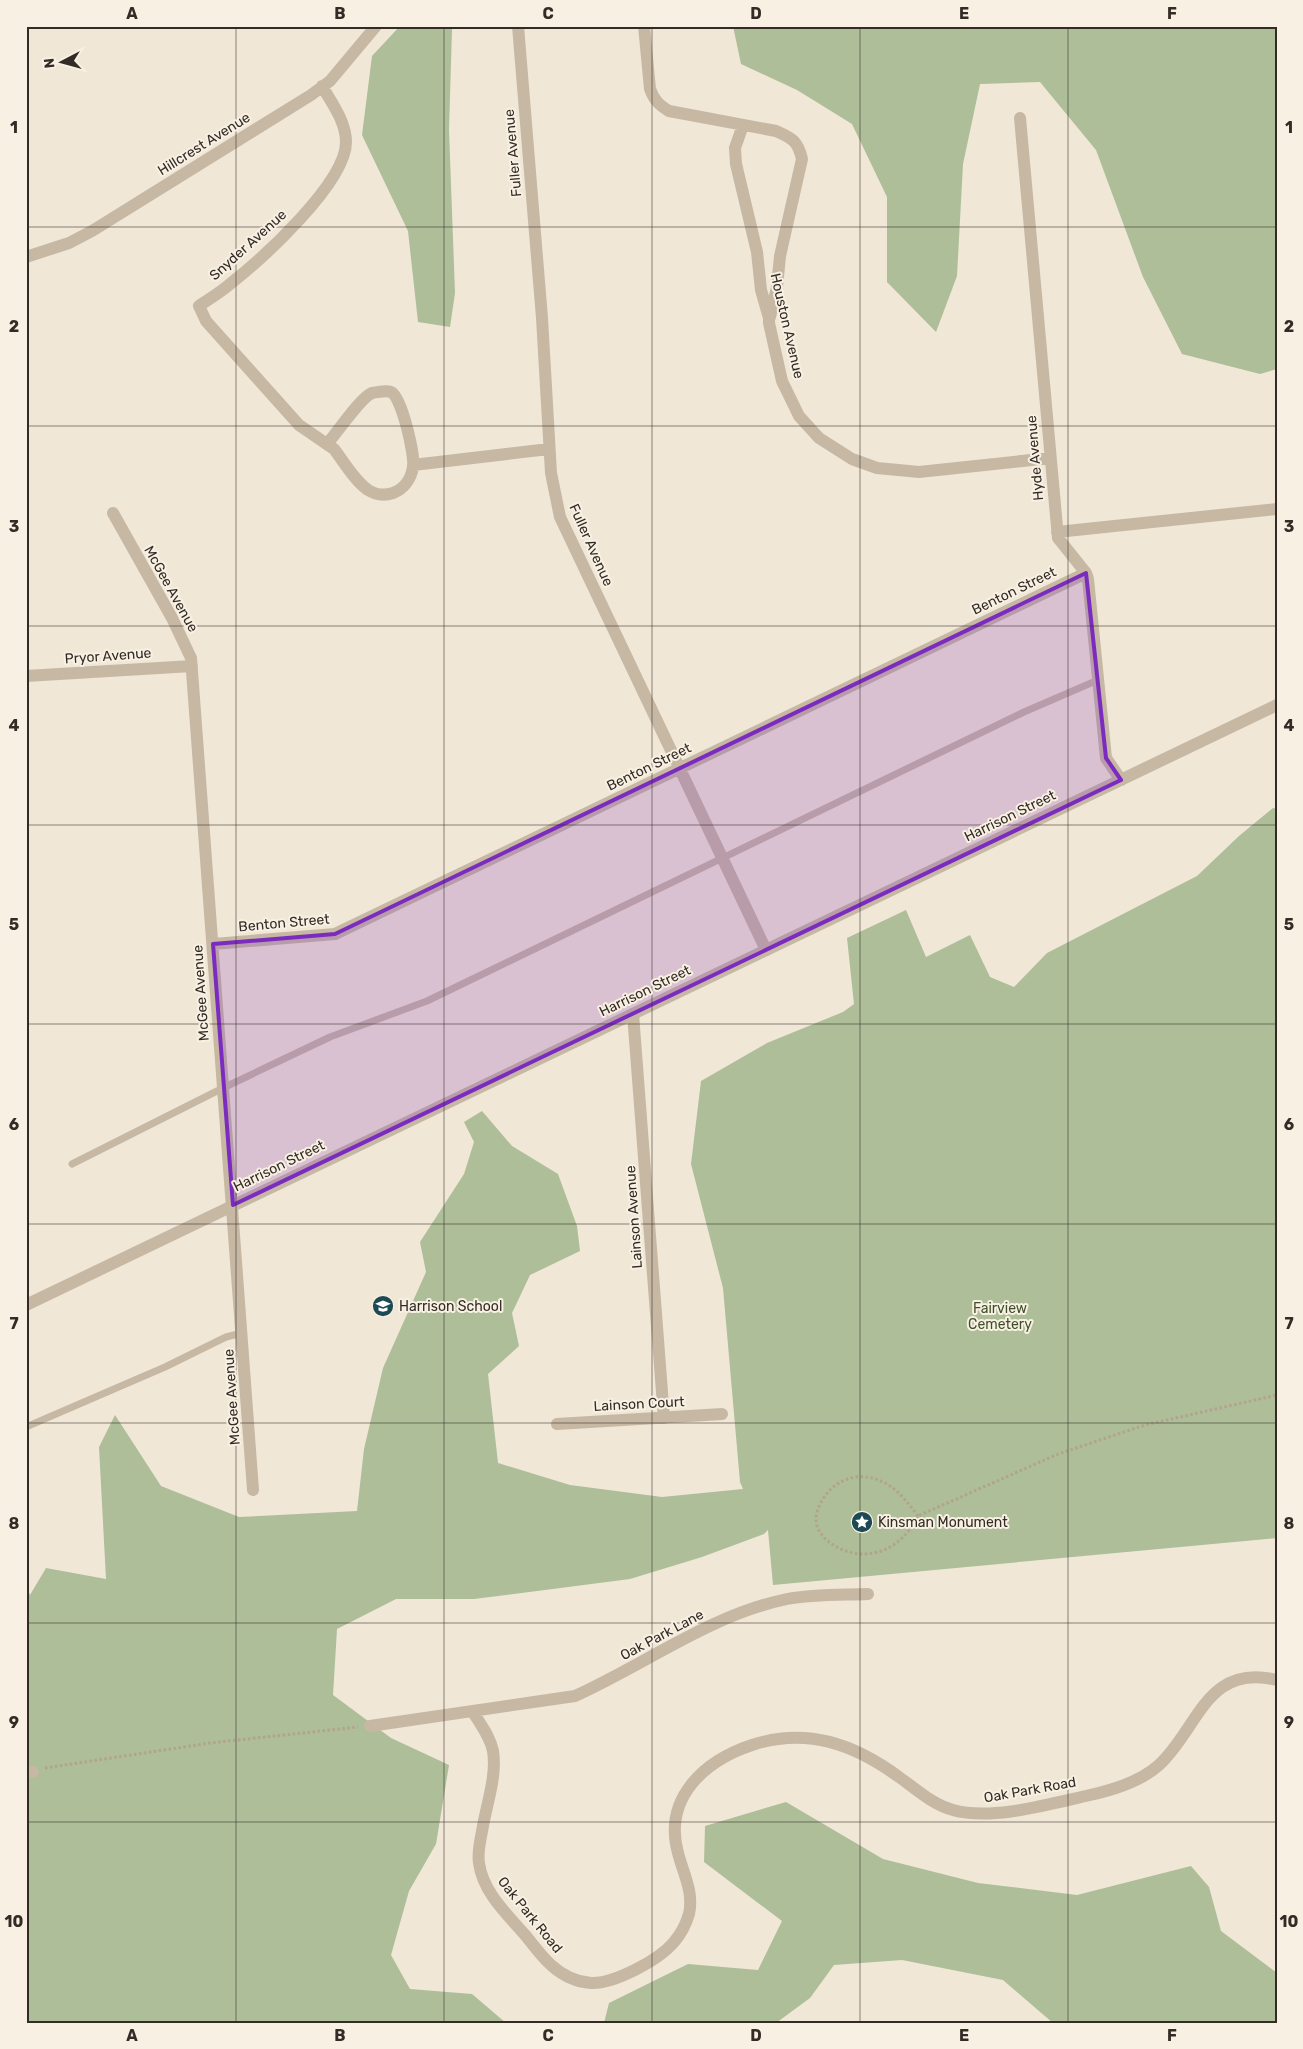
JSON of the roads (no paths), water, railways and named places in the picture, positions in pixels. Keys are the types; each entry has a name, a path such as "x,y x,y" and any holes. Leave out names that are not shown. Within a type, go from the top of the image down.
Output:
{"street":[{"name":"Hillcrest Avenue","path":"26,257 69,243 92,231 330,81 376,26"},
{"name":"Fuller Avenue","path":"518,26 542,318 550,449 554,491 560,517 766,950"},
{"path":"644,26 650,89 653,97 660,105 669,110 776,131 791,138 799,148 802,159 780,256 770,318"},
{"name":"Snyder Avenue","path":"322,86 339,115 346,143 342,161 335,174 323,192 272,247 230,284 199,306 206,321 299,425 327,444"},
{"name":"Hyde Avenue","path":"1020,118 1057,532 1058,538 1086,573 1088,579 1106,758 1121,780"},
{"name":"Houston Avenue","path":"743,125 735,148 736,164 757,252 761,290 770,318 769,322 782,381 800,416 820,438 852,459 877,468 919,472 1050,458"},
{"path":"384,391 392,392 400,401 403,411 413,465 411,477 406,485 388,495 378,495 367,490 334,449 327,444 370,394 384,391"},
{"path":"413,465 550,449"},
{"path":"1057,532 1277,509"},
{"name":"McGee Avenue","path":"113,513 172,618 191,658 253,1490"},
{"name":"Benton Street","path":"213,944 335,934 1086,573"},
{"name":"Pryor Avenue","path":"26,676 192,666"},
{"name":"Harrison Street","path":"26,1305 1277,705"},
{"name":"Lainson Avenue","path":"633,1014 664,1418"},
{"name":"Lainson Court","path":"557,1424 722,1414"},
{"name":"Oak Park Lane","path":"473,1712 575,1696 710,1625 774,1602 812,1596 868,1594"},
{"name":"Oak Park Road","path":"473,1712 487,1735 493,1751 493,1770 478,1855 484,1883 492,1897 550,1964 562,1974 590,1983 618,1978 650,1960 676,1940 689,1912 690,1896 675,1841 675,1823 680,1802 697,1776 729,1755 750,1746 772,1740 800,1738 834,1743 877,1760 933,1802 950,1810 972,1814 994,1814 1094,1794 1134,1781 1159,1765 1178,1743 1204,1703 1214,1692 1227,1684 1243,1678 1277,1680"},
{"path":"370,1726 473,1712"}],"lane":[{"path":"72,1164 330,1037 427,1001 1024,712 1098,680"},
{"path":"26,1427 164,1367 226,1337 242,1332"}],"place":[{"name":"Harrison School","path":"383,1306"},
{"name":"Kinsman Monument","path":"862,1522"}],"park label":[{"name":"Fairview Cemetery","path":"1000,1316"}]}
